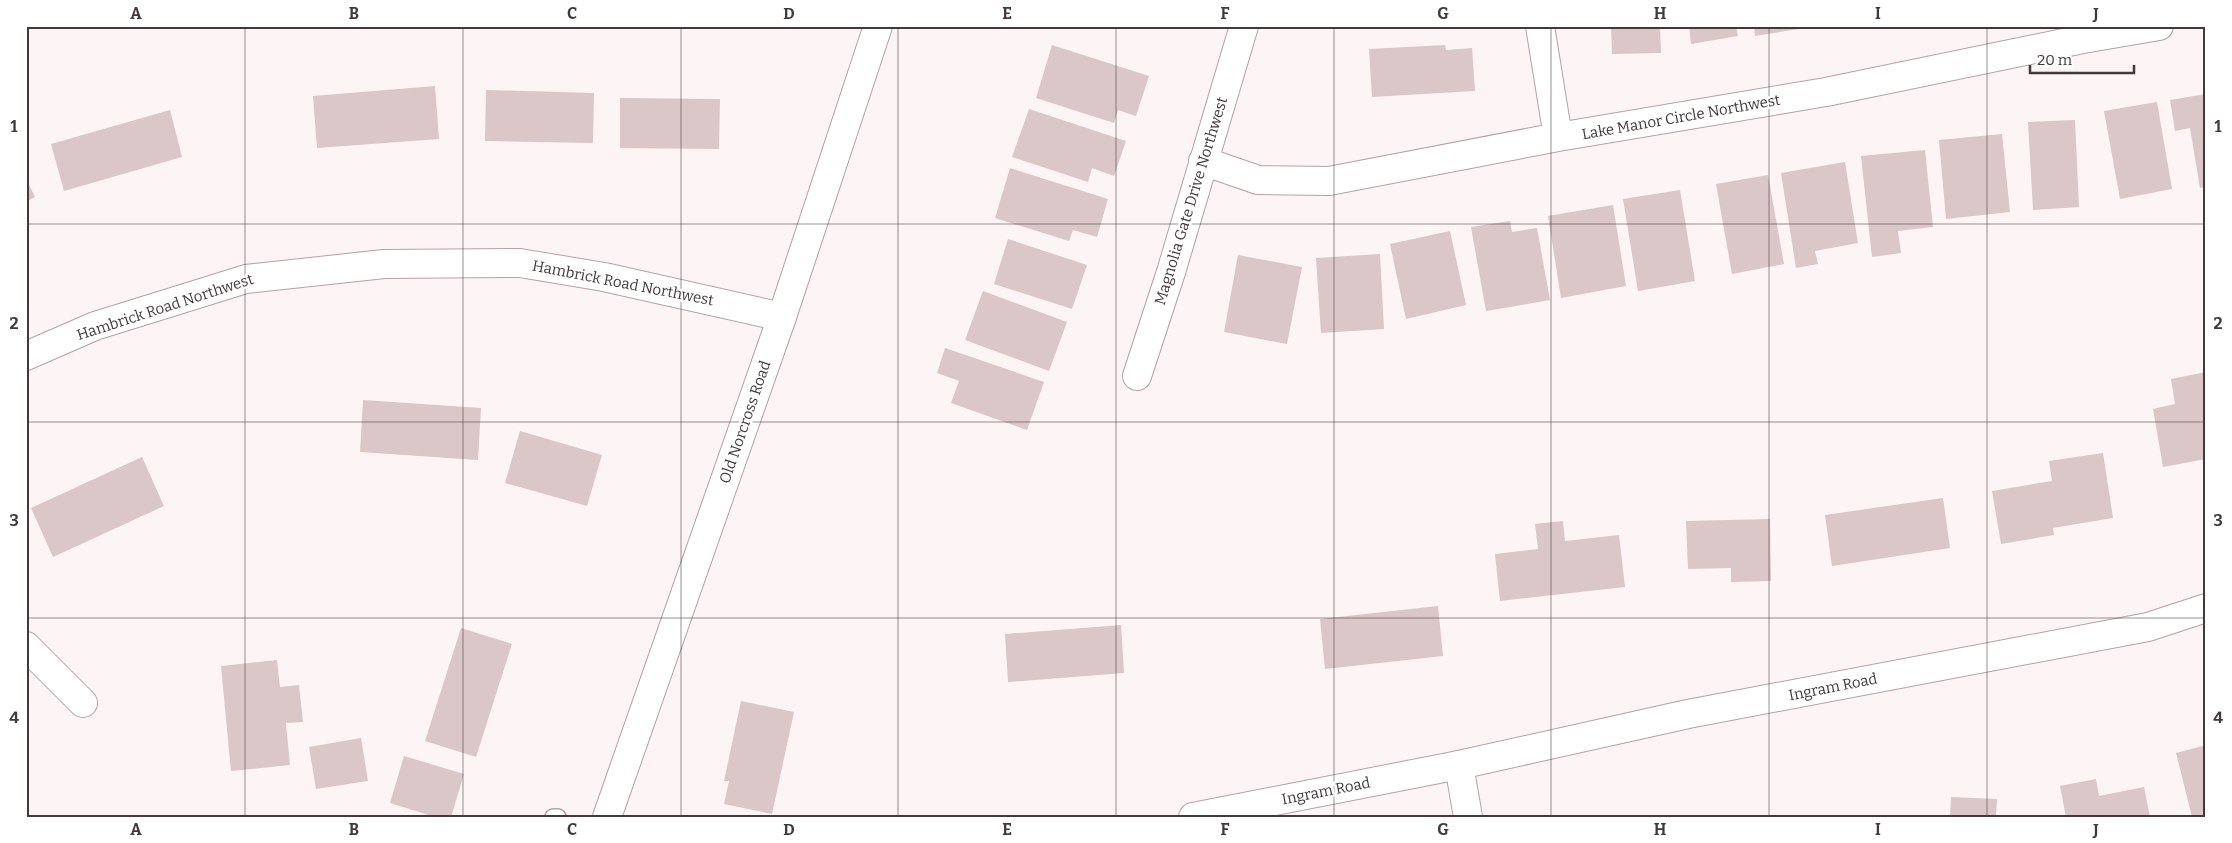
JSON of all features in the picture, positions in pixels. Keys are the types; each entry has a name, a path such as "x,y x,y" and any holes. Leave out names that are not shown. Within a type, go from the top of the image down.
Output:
{"street":[{"name":"Old Norcross Road","path":"611,813 782,317 878,26"},
{"name":"Magnolia Gate Drive Northwest","path":"1137,376 1171,272 1244,26"},
{"path":"1540,26 1558,138"},
{"name":"Lake Manor Circle Northwest","path":"1203,161 1258,180 1329,181 1558,138 1826,92 2081,33 2159,26"},
{"name":"Hambrick Road Northwest","path":"26,356 95,326 246,279 384,264 520,263 604,277 782,317"},
{"name":"Ingram Road","path":"1193,817 1459,765 1688,714 2148,627 2206,608"},
{"path":"26,646 83,703"},
{"path":"1459,765 1468,817"}],"lane":[{"path":"553,817 558,817"}],"building":[{"path":"1381,26 1405,26 1405,28 1382,29"},
{"path":"1611,26 1660,26 1661,53 1612,54"},
{"path":"1689,26 1736,26 1738,36 1691,44"},
{"path":"1754,26 1804,26 1805,28 1755,36"},
{"path":"1052,45 1149,76 1136,116 1118,110 1114,123 1036,98"},
{"path":"1445,45 1446,50 1472,48 1475,91 1372,97 1369,49"},
{"path":"435,86 439,139 317,148 313,96"},
{"path":"486,90 594,93 593,143 485,141"},
{"path":"2206,94 2206,187 2200,188 2190,128 2175,131 2170,100"},
{"path":"620,98 720,99 719,149 620,148"},
{"path":"2157,102 2172,189 2120,199 2104,111"},
{"path":"1029,109 1126,141 1114,176 1092,168 1088,182 1012,157"},
{"path":"170,110 182,157 64,191 51,144"},
{"path":"2075,120 2079,207 2033,210 2028,122"},
{"path":"2002,134 2010,212 1946,219 1939,140"},
{"path":"1925,150 1933,227 1898,231 1901,253 1872,257 1861,156"},
{"path":"1845,162 1858,243 1815,251 1818,264 1796,268 1781,173"},
{"path":"1010,168 1108,199 1097,237 1073,230 1069,241 995,218"},
{"path":"1768,175 1784,264 1732,274 1716,184"},
{"path":"26,179 35,197 26,202"},
{"path":"1680,190 1695,281 1638,291 1623,199"},
{"path":"1613,205 1626,286 1561,298 1548,216"},
{"path":"1510,221 1512,232 1537,228 1550,300 1486,311 1471,227"},
{"path":"1450,231 1466,305 1406,319 1390,244"},
{"path":"1008,239 1087,265 1072,309 994,284"},
{"path":"1380,254 1384,329 1321,333 1316,258"},
{"path":"1238,255 1302,267 1287,344 1224,332"},
{"path":"983,291 1067,322 1049,371 965,340"},
{"path":"945,348 1044,382 1027,430 951,403 959,381 937,373"},
{"path":"2206,372 2206,438 2203,439 2206,459 2163,467 2153,409 2175,404 2171,379"},
{"path":"363,400 481,408 478,460 360,452"},
{"path":"520,431 602,455 587,506 505,483"},
{"path":"2103,453 2113,518 2053,528 2054,535 2001,544 1992,491 2052,481 2049,461"},
{"path":"142,457 164,506 53,557 31,508"},
{"path":"1943,498 1950,548 1832,566 1825,515"},
{"path":"1770,519 1771,581 1731,582 1731,568 1688,569 1686,521"},
{"path":"1563,521 1565,541 1619,535 1625,587 1500,601 1495,554 1538,549 1535,524"},
{"path":"1438,606 1443,656 1325,669 1320,619"},
{"path":"1121,625 1124,673 1008,682 1005,634"},
{"path":"461,628 512,644 476,757 425,741"},
{"path":"277,660 280,687 299,685 303,722 286,723 290,765 231,771 221,666"},
{"path":"741,701 794,712 772,814 724,804 729,781 724,781"},
{"path":"361,738 368,781 316,789 309,747"},
{"path":"2206,745 2206,817 2192,817 2176,753"},
{"path":"404,756 464,774 451,817 435,817 390,803"},
{"path":"2096,779 2099,796 2144,787 2150,817 2066,817 2060,786"},
{"path":"1951,797 1997,799 1996,817 1950,817"}]}
